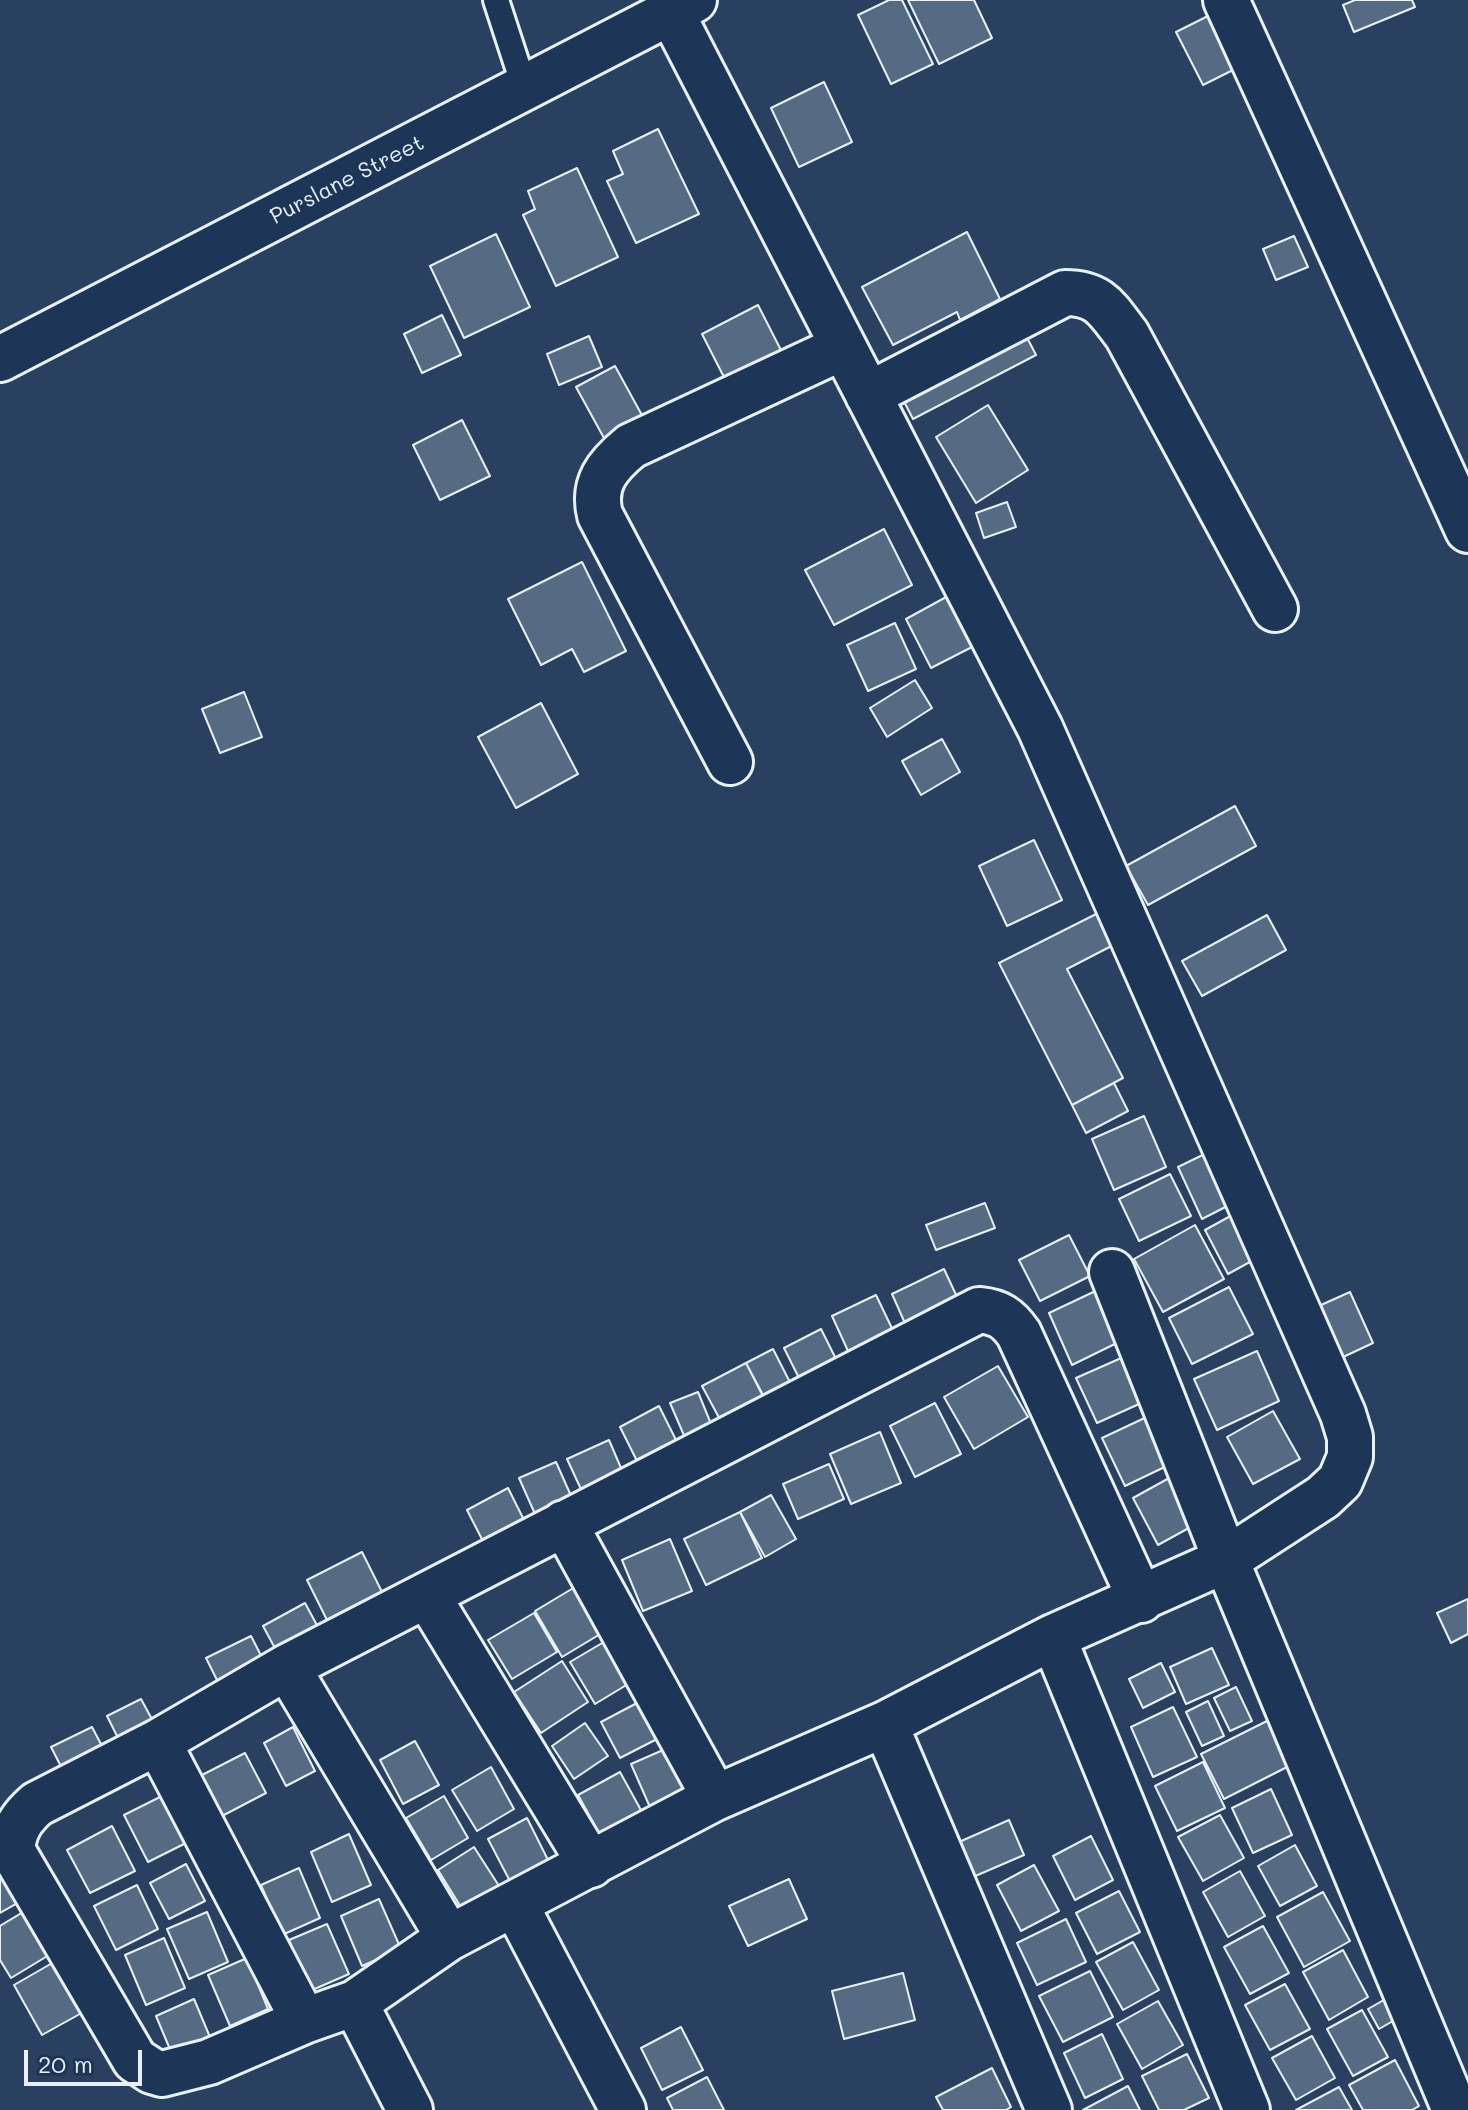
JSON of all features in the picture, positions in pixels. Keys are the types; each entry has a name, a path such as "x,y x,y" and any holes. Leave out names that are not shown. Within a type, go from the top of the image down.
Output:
{"street":[{"path":"1226,0 1468,530"},
{"name":"Purslane Street","path":"0,359 683,6"},
{"path":"683,6 843,347 1040,728 1343,1414 1350,1437 1350,1457 1340,1481 1323,1497 1226,1560 1141,1600 1053,1637 885,1724 715,1798 449,1938 355,2003 304,2021 209,2062 162,2074 141,2065 127,2047 12,1850 14,1832 24,1815 37,1804 158,1742 287,1667 979,1310 997,1311 1011,1322 1019,1334 1141,1600"},
{"path":"868,395 1065,293 1085,293 1106,307 1127,335 1275,609"},
{"path":"730,762 600,515 598,490 604,471 631,446 843,347"},
{"path":"1112,1272 1226,1560 1455,2110"},
{"path":"564,1523 715,1798"},
{"path":"427,1595 591,1865"},
{"path":"1053,1637 1247,2110"},
{"path":"287,1667 449,1938"},
{"path":"885,1724 1049,2110"},
{"path":"158,1742 304,2021"},
{"path":"515,1904 623,2110"},
{"path":"355,2003 410,2110"}],"lane":[{"path":"496,0 525,89"}],"building":[{"path":"889,0 902,0 933,64 891,84 858,15"},
{"path":"908,0 974,0 992,38 939,64"},
{"path":"1355,0 1412,0 1415,7 1354,32 1343,5"},
{"path":"1218,11 1245,64 1203,85 1176,32"},
{"path":"824,82 852,142 799,167 771,108"},
{"path":"658,129 699,214 636,243 607,181 623,174 613,151"},
{"path":"577,168 618,257 556,286 523,215 535,209 528,191"},
{"path":"967,232 1000,299 960,320 957,312 893,345 862,287"},
{"path":"496,234 530,307 464,338 430,266"},
{"path":"1294,236 1308,267 1276,280 1263,249"},
{"path":"758,305 786,360 730,389 702,334"},
{"path":"442,315 461,355 422,373 404,334"},
{"path":"1019,322 1036,355 913,419 896,386"},
{"path":"589,336 602,367 559,385 547,354"},
{"path":"615,366 649,428 610,449 576,387"},
{"path":"988,405 1028,470 976,503 936,437"},
{"path":"462,420 490,476 440,500 413,445"},
{"path":"1007,502 1016,527 984,538 976,513"},
{"path":"884,529 912,585 834,625 805,570"},
{"path":"582,562 626,651 584,672 572,649 541,665 508,599"},
{"path":"948,596 974,646 931,668 906,619"},
{"path":"895,623 916,669 868,691 847,645"},
{"path":"915,680 932,708 887,737 870,708"},
{"path":"244,692 262,737 220,753 202,709"},
{"path":"541,703 578,774 516,808 478,737"},
{"path":"942,739 960,772 921,795 902,761"},
{"path":"1235,806 1256,846 1148,905 1126,866"},
{"path":"1034,840 1062,900 1007,926 979,866"},
{"path":"1110,907 1125,939 1067,969 1123,1078 1072,1105 999,963"},
{"path":"1267,915 1286,950 1202,996 1182,961"},
{"path":"1114,1083 1128,1111 1086,1133 1072,1105"},
{"path":"1144,1116 1166,1167 1114,1190 1092,1139"},
{"path":"1219,1147 1243,1198 1202,1219 1178,1167"},
{"path":"1170,1174 1191,1216 1139,1241 1119,1199"},
{"path":"985,1203 995,1228 936,1250 926,1225"},
{"path":"1245,1208 1268,1252 1228,1274 1205,1230"},
{"path":"1195,1225 1224,1279 1163,1312 1134,1259"},
{"path":"1069,1235 1090,1276 1040,1301 1019,1260"},
{"path":"944,1269 965,1314 912,1339 892,1294"},
{"path":"1106,1286 1129,1337 1072,1365 1049,1313"},
{"path":"1229,1287 1253,1334 1192,1364 1169,1318"},
{"path":"1350,1292 1373,1343 1324,1366 1301,1314"},
{"path":"876,1295 899,1343 854,1364 832,1316"},
{"path":"821,1329 844,1375 807,1394 784,1348"},
{"path":"773,1349 798,1398 772,1412 746,1363"},
{"path":"1257,1351 1279,1401 1217,1430 1194,1379"},
{"path":"1128,1355 1148,1400 1097,1423 1076,1378"},
{"path":"746,1363 767,1404 724,1427 702,1386"},
{"path":"998,1366 1028,1417 974,1449 944,1397"},
{"path":"698,1392 716,1436 689,1447 670,1403"},
{"path":"935,1403 961,1454 915,1477 890,1426"},
{"path":"659,1406 684,1456 645,1477 620,1427"},
{"path":"1273,1411 1300,1459 1253,1484 1227,1437"},
{"path":"1151,1415 1173,1463 1125,1486 1102,1438"},
{"path":"880,1432 901,1483 851,1504 830,1454"},
{"path":"609,1440 627,1482 586,1500 567,1459"},
{"path":"556,1462 576,1507 539,1523 519,1478"},
{"path":"829,1464 844,1499 798,1519 783,1484"},
{"path":"1171,1477 1196,1524 1158,1545 1133,1498"},
{"path":"508,1488 530,1532 489,1553 467,1510"},
{"path":"771,1495 796,1539 765,1557 740,1512"},
{"path":"740,1512 762,1558 706,1585 684,1539"},
{"path":"670,1539 692,1591 643,1611 622,1560"},
{"path":"362,1552 389,1606 334,1634 307,1580"},
{"path":"580,1584 607,1630 562,1657 535,1611"},
{"path":"1468,1599 1468,1634 1451,1643 1437,1613"},
{"path":"305,1603 319,1629 277,1652 263,1626"},
{"path":"534,1613 557,1652 512,1679 488,1640"},
{"path":"251,1636 269,1671 224,1694 206,1658"},
{"path":"614,1636 638,1678 595,1704 570,1662"},
{"path":"1212,1648 1229,1685 1186,1704 1170,1667"},
{"path":"562,1661 588,1702 541,1733 514,1692"},
{"path":"1161,1663 1175,1692 1143,1708 1129,1679"},
{"path":"1236,1687 1252,1721 1230,1731 1214,1698"},
{"path":"141,1699 154,1723 119,1740 107,1716"},
{"path":"1208,1701 1224,1736 1202,1746 1186,1712"},
{"path":"637,1703 657,1739 620,1758 601,1722"},
{"path":"1173,1707 1197,1757 1153,1777 1131,1727"},
{"path":"1271,1719 1293,1764 1224,1799 1201,1754"},
{"path":"585,1723 608,1756 574,1779 552,1746"},
{"path":"92,1727 111,1763 70,1784 51,1747"},
{"path":"293,1727 315,1771 286,1786 264,1743"},
{"path":"415,1741 439,1785 403,1804 380,1760"},
{"path":"670,1747 691,1797 653,1814 631,1764"},
{"path":"245,1753 266,1793 222,1816 202,1775"},
{"path":"1203,1762 1225,1808 1177,1831 1155,1786"},
{"path":"491,1767 514,1809 477,1831 452,1790"},
{"path":"620,1772 647,1821 605,1844 578,1795"},
{"path":"1271,1789 1292,1835 1253,1853 1232,1808"},
{"path":"168,1793 192,1840 148,1862 124,1815"},
{"path":"444,1796 468,1838 431,1860 406,1818"},
{"path":"1220,1815 1244,1858 1203,1881 1178,1837"},
{"path":"527,1818 551,1866 513,1887 488,1839"},
{"path":"1009,1820 1024,1855 973,1877 959,1842"},
{"path":"112,1826 135,1871 90,1893 67,1850"},
{"path":"349,1834 371,1885 332,1902 311,1852"},
{"path":"1091,1836 1113,1880 1075,1900 1053,1856"},
{"path":"1295,1845 1317,1886 1280,1906 1258,1866"},
{"path":"474,1847 501,1889 464,1912 438,1870"},
{"path":"0,1851 32,1895 0,1913"},
{"path":"186,1864 205,1901 169,1919 150,1883"},
{"path":"1034,1865 1059,1911 1021,1931 997,1885"},
{"path":"299,1868 320,1918 282,1935 261,1885"},
{"path":"1240,1871 1265,1916 1228,1937 1203,1892"},
{"path":"789,1879 807,1919 748,1946 729,1906"},
{"path":"137,1885 158,1929 116,1950 94,1906"},
{"path":"1119,1891 1140,1932 1097,1954 1076,1913"},
{"path":"1323,1892 1350,1941 1304,1967 1277,1917"},
{"path":"379,1899 401,1949 362,1966 341,1916"},
{"path":"38,1903 64,1946 11,1978 0,1960 0,1926"},
{"path":"207,1912 228,1962 189,1979 167,1929"},
{"path":"1066,1919 1086,1962 1037,1985 1017,1943"},
{"path":"327,1924 349,1974 310,1991 289,1940"},
{"path":"1263,1926 1289,1973 1250,1994 1224,1947"},
{"path":"164,1938 185,1988 146,2005 125,1955"},
{"path":"1133,1942 1159,1990 1123,2010 1096,1962"},
{"path":"1343,1950 1368,1997 1329,2020 1303,1972"},
{"path":"68,1954 96,2005 42,2035 14,1985"},
{"path":"247,1958 268,2009 230,2026 208,1975"},
{"path":"1090,1971 1113,2017 1063,2042 1039,1996"},
{"path":"903,1973 915,2020 844,2039 832,1991"},
{"path":"1285,1984 1310,2029 1270,2050 1245,2005"},
{"path":"1389,1997 1400,2017 1379,2029 1368,2009"},
{"path":"194,1999 215,2049 177,2066 156,2016"},
{"path":"1158,2001 1183,2045 1142,2069 1117,2024"},
{"path":"1362,2010 1388,2057 1353,2076 1327,2029"},
{"path":"681,2027 703,2070 662,2090 641,2048"},
{"path":"1102,2034 1123,2079 1085,2098 1064,2053"},
{"path":"1312,2036 1335,2078 1296,2100 1272,2058"},
{"path":"1187,2054 1209,2098 1184,2110 1159,2110 1142,2076"},
{"path":"1395,2060 1419,2106 1412,2110 1363,2110 1349,2085"},
{"path":"992,2068 1011,2107 1006,2110 943,2110 936,2097"},
{"path":"707,2077 724,2110 673,2110 667,2098"},
{"path":"1128,2086 1140,2110 1083,2110"},
{"path":"1339,2087 1352,2110 1296,2110"}]}
